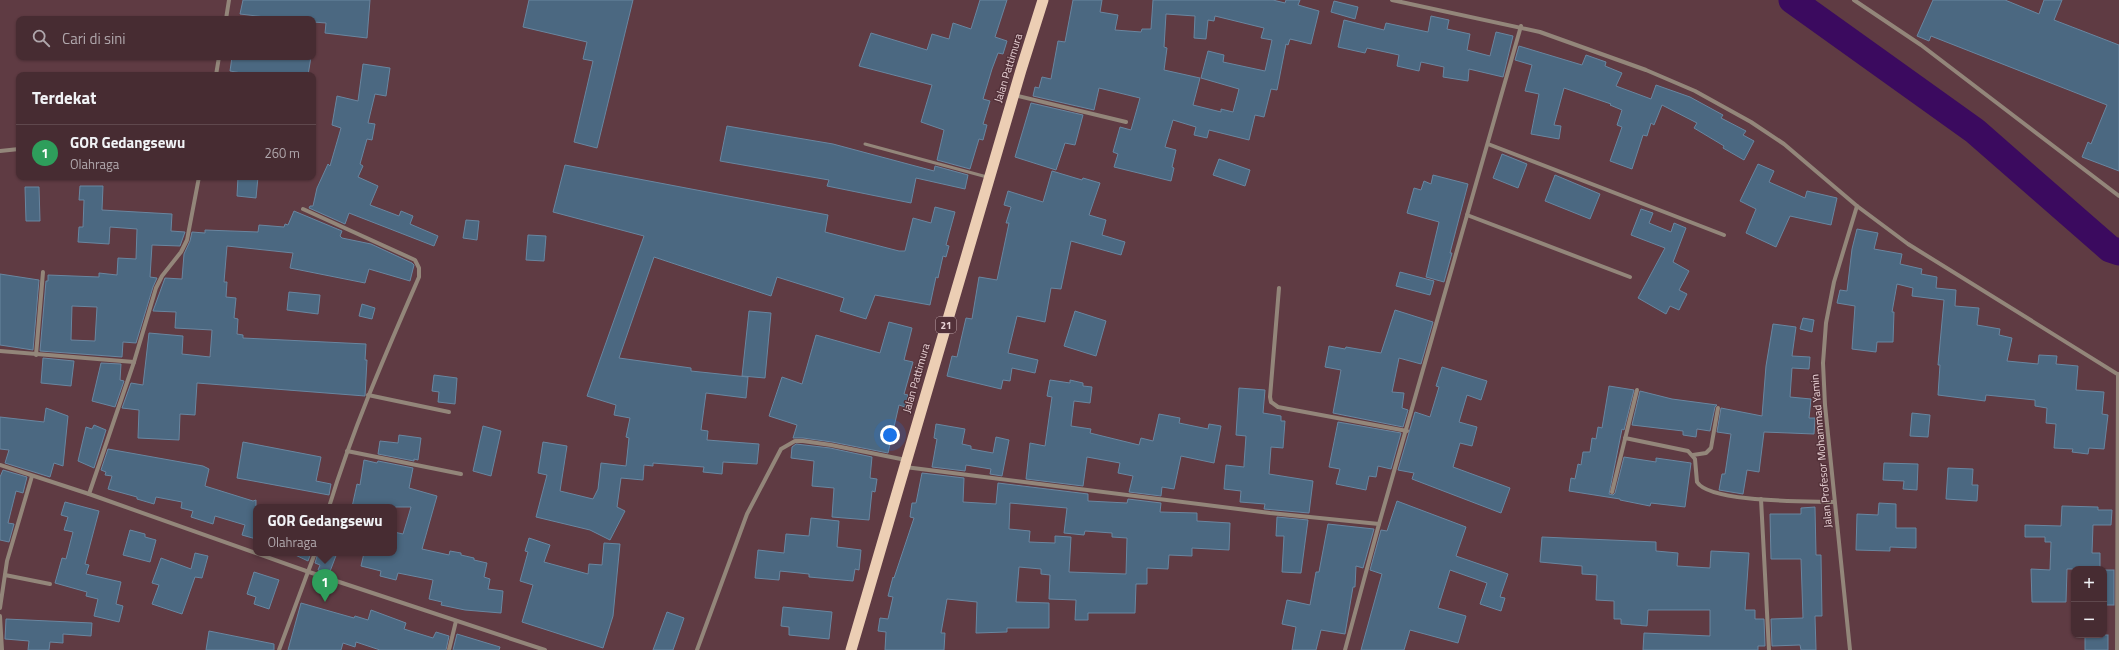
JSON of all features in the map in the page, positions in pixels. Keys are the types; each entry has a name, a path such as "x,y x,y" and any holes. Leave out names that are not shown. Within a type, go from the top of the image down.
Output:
{"highway":[{"name":"Jalan Pattimura","path":"852,650 1013,95 1043,0"}],"street":[{"path":"226,16 229,0"},
{"path":"1392,0 1521,26 1646,70 1695,92 1751,122 1784,144 1856,206 1922,252 2118,374 2117,650"},
{"path":"1854,0 1921,45 2119,196"},
{"path":"1345,650 1379,524 1407,431 1521,26"},
{"path":"216,72 218,60"},
{"path":"1013,95 1126,122"},
{"path":"1488,144 1724,235"},
{"path":"0,151 16,149"},
{"path":"89,494 134,362 156,288 187,240 198,180"},
{"name":"Jalan Profesor Mohammad Yamin","path":"1850,650 1825,405 1824,363 1826,323 1834,282 1856,206"},
{"path":"303,209 415,260 418,264 419,277 368,395 347,451 330,504"},
{"path":"1467,215 1630,277"},
{"path":"36,355 43,272"},
{"path":"1279,288 1270,397 1271,402 1278,407 1407,431"},
{"path":"0,351 134,362"},
{"path":"1612,492 1637,390"},
{"path":"368,395 448,412"},
{"path":"1693,455 1706,453 1711,448 1718,408"},
{"path":"1625,438 1688,451 1693,455 1697,482 1702,488 1737,498 1834,502"},
{"path":"697,650 747,514 781,449 795,441 831,445 905,464 1270,513 1379,524"},
{"path":"347,451 460,474"},
{"path":"0,465 89,494 253,552"},
{"path":"0,608 5,575 32,476"},
{"path":"1761,499 1769,650"},
{"path":"264,556 545,650"},
{"path":"279,650 314,556"},
{"path":"5,575 50,584"},
{"path":"0,616 2,650"},
{"path":"449,650 456,620"}],"lane":[{"path":"865,144 989,177"}],"building":[{"path":"243,0 370,0 367,38 325,33 326,23 316,22 316,16 257,16 240,14"},
{"path":"529,0 633,0 597,148 574,142 593,61 583,59 587,42 523,27"},
{"path":"980,0 1007,0 995,37 1007,41 1003,54 998,53 983,99 990,101 983,124 987,125 983,140 979,139 970,169 937,160 944,130 921,122 932,85 859,66 871,33 927,50 932,34 949,39 953,23 971,29"},
{"path":"1073,0 1102,0 1100,12 1118,15 1115,30 1141,32 1142,29 1151,29 1153,0 1273,0 1285,3 1286,0 1300,0 1298,5 1319,11 1311,44 1290,39 1288,45 1286,44 1277,90 1271,89 1264,117 1255,115 1249,140 1209,130 1207,138 1194,135 1196,127 1173,120 1165,147 1176,150 1172,167 1174,168 1171,181 1114,167 1118,154 1113,152 1120,127 1131,130 1140,98 1099,88 1094,110 1033,96 1035,87 1039,88 1042,77 1051,79 1058,41 1065,42","holes":["1166,14 1195,16 1194,38 1206,39 1208,20 1214,21 1215,16 1264,28 1261,38 1272,40 1265,71 1223,62 1224,55 1208,51 1201,78 1239,89 1233,112 1221,109 1221,112 1193,105 1200,78 1164,70 1167,48 1164,47"]},
{"path":"1933,0 2005,0 2039,14 2044,0 2062,0 2054,20 2119,45 2119,171 2082,157 2088,142 2091,144 2107,105 1931,36 1929,41 1917,36"},
{"path":"1334,1 1358,7 1355,19 1331,12"},
{"path":"1431,16 1449,20 1447,29 1470,34 1467,50 1490,56 1496,32 1513,36 1503,77 1469,69 1468,81 1443,77 1444,67 1421,62 1419,71 1397,66 1399,55 1367,48 1365,53 1338,47 1344,20 1384,30 1386,23 1428,32"},
{"path":"1519,46 1582,65 1586,55 1606,62 1605,66 1622,73 1616,86 1651,99 1656,85 1690,97 1723,115 1721,118 1746,131 1743,135 1754,141 1744,160 1723,148 1724,146 1694,128 1697,123 1662,105 1654,125 1651,123 1647,136 1643,135 1632,169 1610,161 1622,127 1617,125 1622,110 1610,105 1611,104 1564,88 1554,125 1561,126 1559,139 1531,134 1539,94 1525,91 1532,65 1515,60"},
{"path":"232,60 310,60 308,72 230,71"},
{"path":"363,64 390,68 386,96 375,94 368,123 375,124 372,140 367,139 360,164 363,166 358,177 378,186 370,205 399,216 401,211 413,216 410,224 438,236 434,246 349,213 345,224 309,208 310,206 313,206 317,188 328,164 330,166 341,128 332,125 337,96 358,101"},
{"path":"1031,103 1083,115 1075,145 1065,143 1056,170 1015,157"},
{"path":"727,126 833,144 934,171 935,166 968,175 965,189 916,178 911,203 827,186 829,180 720,161"},
{"path":"1502,154 1527,164 1518,188 1493,178"},
{"path":"1219,159 1250,170 1245,186 1213,175"},
{"path":"1758,164 1774,171 1769,182 1805,198 1807,191 1837,198 1831,225 1790,216 1776,247 1746,233 1756,209 1740,201"},
{"path":"565,165 828,215 825,232 899,251 905,251 913,218 931,223 935,207 955,212 946,245 949,246 946,257 943,256 938,278 936,277 930,305 875,295 866,319 840,311 844,298 777,277 771,296 654,257 619,358 691,368 691,371 748,377 746,398 706,393 701,430 708,431 707,440 759,444 757,464 723,462 722,474 703,472 704,467 653,463 653,466 644,465 643,480 621,478 617,507 625,511 610,540 590,530 536,517 547,475 538,473 543,442 567,446 560,491 593,499 598,489 601,463 626,466 629,438 626,437 630,418 614,415 616,405 587,396 644,236 553,212"},
{"path":"1052,171 1082,180 1083,178 1100,183 1089,215 1106,220 1102,235 1125,242 1121,255 1071,241 1061,289 1051,288 1045,322 1017,316 1008,353 1038,360 1035,373 1012,368 1010,381 1003,380 1001,389 947,376 952,356 957,357 966,318 972,319 979,277 997,280 1009,223 1006,223 1011,207 1004,205 1008,191 1043,202"},
{"path":"1433,175 1468,184 1444,282 1426,277 1439,222 1407,213 1414,188 1421,190 1424,181 1431,184"},
{"path":"1555,175 1600,194 1590,219 1545,201"},
{"path":"238,180 258,180 256,198 237,196"},
{"path":"80,186 103,186 102,210 172,214 171,231 185,232 180,246 152,245 150,277 157,278 136,343 123,342 122,357 40,351 46,281 48,281 48,275 99,277 99,273 117,275 118,258 136,259 137,229 110,227 109,244 78,242 79,227 83,227 84,200 79,200","holes":["72,306 97,307 95,341 71,340"]},
{"path":"25,187 39,187 40,221 26,221"},
{"path":"1641,209 1653,213 1649,223 1671,232 1674,223 1686,228 1673,262 1689,271 1679,290 1687,294 1679,310 1670,306 1666,314 1638,298 1665,248 1631,235"},
{"path":"294,211 342,231 340,236 342,238 371,244 412,263 414,265 410,281 369,269 365,283 290,268 293,253 227,246 224,282 227,282 226,297 236,298 234,318 238,319 237,334 243,335 243,338 366,344 365,360 367,360 365,396 197,383 195,415 180,414 179,440 138,438 139,410 122,408 131,383 143,385 149,333 183,336 182,354 210,357 212,330 175,328 176,312 153,311 165,278 182,279 184,254 192,232 205,233 205,230 258,232 259,225 284,227 285,224 288,225"},
{"path":"466,220 479,221 477,240 463,238"},
{"path":"1857,229 1878,233 1874,249 1902,254 1900,264 1922,269 1921,274 1937,277 1936,288 1956,290 1955,306 1979,308 1977,325 2000,329 1999,335 2012,338 2007,361 2038,364 2039,355 2057,356 2056,364 2078,366 2076,390 2104,392 2102,414 2108,415 2104,449 2089,448 2088,454 2072,452 2073,449 2054,448 2056,424 2046,423 2047,408 2035,406 2035,400 1986,395 1985,401 1938,395 1940,365 1938,365 1944,300 1912,296 1913,288 1897,284 1892,312 1894,312 1893,342 1877,342 1876,352 1852,349 1855,306 1837,303 1840,290 1847,291 1852,249"},
{"path":"528,235 546,236 544,261 526,260"},
{"path":"1400,272 1434,281 1430,295 1396,286"},
{"path":"0,274 39,280 33,350 0,345"},
{"path":"289,292 320,295 318,314 287,310"},
{"path":"362,304 375,308 372,319 359,316"},
{"path":"1395,310 1433,322 1421,364 1399,358 1392,392 1404,393 1402,408 1408,410 1403,427 1333,413 1341,370 1325,367 1329,346 1345,349 1346,347 1381,353"},
{"path":"749,311 771,313 765,378 742,376"},
{"path":"1075,311 1106,321 1096,356 1064,346"},
{"path":"1803,318 1814,320 1812,332 1800,329"},
{"path":"889,322 912,328 904,360 913,362 904,394 908,395 905,407 899,405 888,453 832,442 793,438 797,425 769,416 782,377 802,384 816,335 880,353"},
{"path":"1773,324 1796,327 1792,356 1810,357 1809,369 1792,368 1790,397 1811,399 1809,418 1815,418 1814,434 1764,432 1759,472 1747,470 1743,494 1719,490 1722,474 1725,474 1731,434 1717,432 1721,408 1762,416 1766,366"},
{"path":"43,358 74,361 71,386 41,383"},
{"path":"101,363 121,364 120,380 124,381 115,407 92,401"},
{"path":"1442,367 1487,381 1481,400 1467,395 1459,422 1477,427 1472,446 1460,443 1453,467 1510,488 1501,513 1412,479 1414,473 1398,470 1415,412 1430,417 1439,387 1436,386"},
{"path":"434,375 457,378 455,404 438,402 439,392 432,391"},
{"path":"1050,380 1070,383 1070,380 1083,383 1083,386 1092,387 1090,403 1074,401 1071,426 1091,429 1090,433 1139,445 1141,438 1153,441 1159,414 1180,418 1179,423 1208,429 1209,424 1221,426 1214,463 1181,456 1174,489 1162,487 1161,496 1129,492 1133,476 1118,473 1120,463 1087,457 1083,486 1026,479 1030,443 1045,446 1052,397 1047,396"},
{"path":"1609,386 1634,390 1624,430 1622,429 1609,494 1613,495 1615,493 1624,457 1656,462 1656,458 1691,463 1685,507 1651,503 1650,506 1620,499 1569,491 1571,478 1575,479 1578,464 1581,465 1583,452 1590,452 1592,438 1596,439 1598,427 1602,428"},
{"path":"1239,388 1265,390 1263,413 1281,416 1281,421 1285,421 1283,448 1271,447 1269,474 1313,481 1309,513 1264,509 1265,504 1240,502 1241,491 1224,489 1226,465 1244,467 1246,436 1236,435"},
{"path":"1640,391 1672,399 1717,405 1715,407 1710,431 1697,429 1696,437 1683,435 1683,431 1632,425"},
{"path":"46,408 68,416 63,466 54,463 50,477 5,463 9,450 0,449 0,417 44,422"},
{"path":"1912,413 1930,415 1928,437 1910,436"},
{"path":"1338,422 1401,433 1391,469 1378,466 1376,477 1369,476 1366,490 1336,484 1340,469 1329,467"},
{"path":"936,424 965,429 962,444 971,446 971,449 993,453 996,437 1009,440 1002,476 990,474 991,469 966,465 965,471 932,467 937,439 934,438"},
{"path":"94,425 106,430 94,468 78,461 86,427 92,429"},
{"path":"483,426 501,431 491,476 473,471"},
{"path":"399,435 421,438 418,460 414,459 414,461 378,454 380,441 398,443"},
{"path":"243,442 321,457 316,481 331,484 329,495 237,478"},
{"path":"796,444 830,448 872,457 870,478 877,479 875,492 872,491 869,520 832,517 834,488 812,486 814,461 791,458 792,447"},
{"path":"108,449 203,466 209,469 205,486 253,501 256,500 256,504 253,504 253,538 242,535 245,525 215,516 213,524 191,517 193,511 181,508 182,502 156,497 154,504 137,499 137,497 108,489 112,476 105,475 106,472 101,470"},
{"path":"364,460 377,463 378,461 413,468 409,488 437,496 422,549 449,555 450,551 461,553 461,555 474,558 474,560 487,563 484,577 490,579 488,589 503,591 501,613 465,610 441,605 442,602 429,599 433,580 398,573 396,580 380,576 381,571 361,566 363,556 397,556 397,533 403,534 411,507 397,507 397,504 353,504 357,484 360,485"},
{"path":"1884,463 1918,464 1917,490 1903,489 1904,481 1883,480"},
{"path":"1948,468 1973,469 1972,485 1978,485 1977,501 1946,499"},
{"path":"3,470 27,477 23,493 16,491 8,523 14,524 9,542 0,540 0,477"},
{"path":"922,473 964,478 963,502 996,504 998,483 1088,494 1088,501 1127,503 1128,499 1161,503 1160,512 1197,513 1197,521 1230,523 1229,550 1192,548 1192,556 1169,555 1168,569 1147,568 1147,584 1136,584 1135,613 1088,613 1088,620 1075,620 1076,600 1049,599 1050,575 1041,574 1041,569 1019,567 1016,602 1049,603 1049,628 1007,628 1007,632 976,633 977,602 947,599 941,633 945,633 944,650 885,650 886,632 878,631 880,618 888,619 893,597 888,596 893,577 894,578 914,518 910,517 912,503 916,503","holes":["1010,503 1067,508 1064,533 1084,535 1085,531 1112,533 1112,537 1127,538 1126,574 1069,572 1071,537 1055,536 1055,543 1029,542 1030,531 1009,529"]},
{"path":"1397,501 1466,527 1456,556 1508,574 1500,597 1505,598 1501,611 1480,604 1487,583 1450,570 1438,608 1466,616 1458,643 1410,630 1404,650 1361,650 1382,574 1370,570 1381,530 1387,531"},
{"path":"65,502 99,511 85,564 89,565 86,574 121,582 116,604 123,606 119,622 94,616 98,599 86,596 87,592 55,583 62,558 66,559 73,532 64,530 68,517 61,515"},
{"path":"1879,503 1896,504 1896,528 1916,528 1916,548 1890,547 1890,551 1856,550 1857,514 1878,515"},
{"path":"2062,506 2098,507 2098,510 2112,510 2111,525 2093,525 2092,553 2100,553 2100,566 2071,566 2071,569 2067,569 2066,602 2032,602 2031,569 2050,570 2051,542 2045,542 2045,537 2025,537 2025,525 2061,526"},
{"path":"1815,507 1816,555 1821,555 1822,616 1815,616 1816,650 1801,650 1800,645 1772,646 1771,619 1803,618 1801,559 1771,559 1770,514 1801,514 1801,508"},
{"path":"1277,517 1308,520 1301,573 1282,572 1284,536 1276,536"},
{"path":"811,518 839,521 837,547 861,550 859,570 855,569 853,581 809,577 809,574 780,571 779,580 755,578 758,550 784,553 786,534 809,536"},
{"path":"1328,524 1374,529 1363,568 1356,566 1355,587 1353,587 1345,634 1321,630 1316,650 1292,650 1296,627 1282,624 1287,600 1310,605 1316,572 1319,572"},
{"path":"130,530 145,534 145,537 156,540 150,562 123,555"},
{"path":"1542,537 1656,542 1656,551 1678,553 1677,566 1710,568 1711,551 1749,553 1745,610 1755,610 1755,619 1764,619 1765,646 1758,646 1758,650 1643,650 1644,633 1710,636 1710,610 1648,610 1647,626 1621,624 1621,619 1614,619 1614,601 1596,600 1597,575 1582,574 1582,566 1540,562"},
{"path":"529,538 550,545 544,562 588,574 589,564 602,565 604,543 620,544 613,616 603,648 522,622 533,585 520,581 528,552 525,551"},
{"path":"195,553 208,556 202,578 195,577 182,614 152,604 159,585 152,583 161,558 191,569"},
{"path":"297,556 310,556 308,561"},
{"path":"317,556 336,556 329,574 318,570 320,565 315,563"},
{"path":"2107,570 2114,570 2114,605 2107,605"},
{"path":"254,572 279,580 269,609 254,604 256,597 247,594"},
{"path":"301,603 354,618 355,616 368,620 371,610 406,623 404,629 433,638 436,632 449,636 446,650 380,650 356,642 355,647 343,643 341,650 288,650"},
{"path":"783,607 832,612 829,639 789,635 789,627 781,626"},
{"path":"667,612 684,618 673,650 653,650"},
{"path":"6,619 92,623 91,636 63,634 63,643 50,642 49,650 28,650 29,641 5,639"},
{"path":"209,631 274,644 274,650 206,650"},
{"path":"457,634 500,647 499,650 453,650"},
{"path":"2108,635 2108,650 2085,650 2085,638 2107,638"}],"waterway":[{"path":"1792,0 1975,131 2110,249 2119,252"}],"place":[{"name":"GOR Gedangsewu","path":"325,602"}]}
